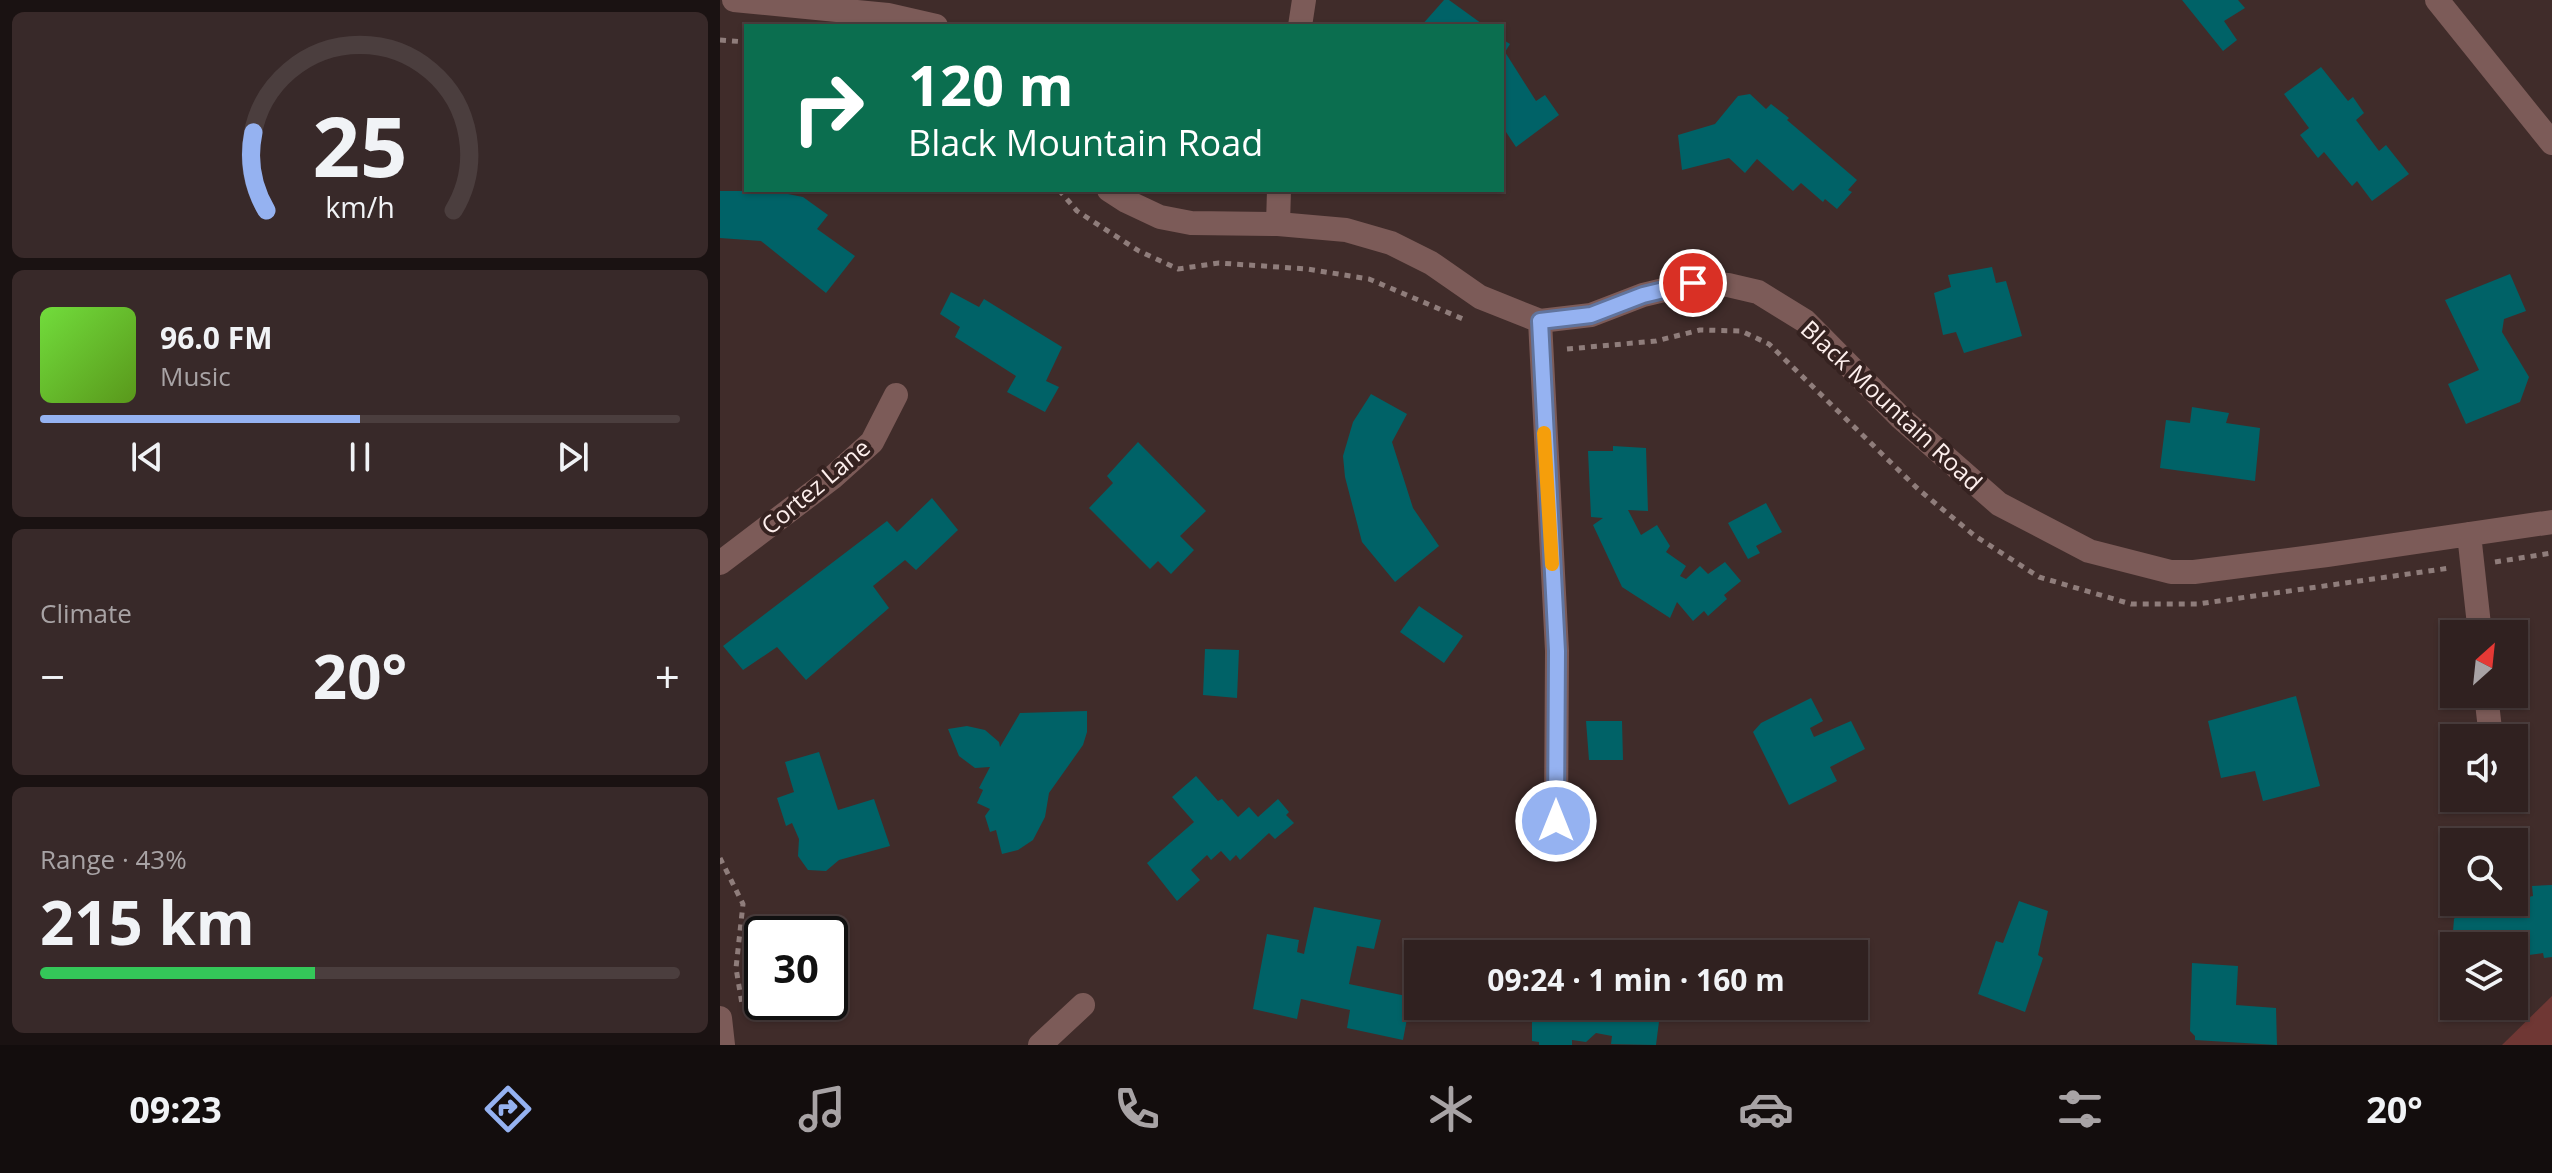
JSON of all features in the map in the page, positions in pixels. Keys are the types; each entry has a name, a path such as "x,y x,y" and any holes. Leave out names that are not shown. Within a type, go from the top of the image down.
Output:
{"street":[{"path":"734,0 888,15 927,24"},
{"path":"1300,24 1304,0"},
{"path":"2437,0 2552,143"},
{"name":"Black Mountain Road","path":"1112,192 1160,217 1203,224 1278,224 1346,230 1391,243 1431,263 1480,297 1540,321 1591,315 1643,295 1693,283 1728,285 1758,292 1805,321 1901,418 1999,504 2089,551 2158,569 2194,572 2552,522"},
{"path":"1278,224 1279,192"},
{"path":"1540,321 1557,651 1556,821"},
{"name":"Cortez Lane","path":"720,563 832,478 872,442 896,395"},
{"path":"2469,534 2479,620"},
{"path":"1040,1045 1083,1005"},
{"path":"723,1045 731,1015"}],"path":[{"path":"720,40 744,42"},
{"path":"1061,192 1077,211 1139,251 1178,269 1219,263 1307,269 1369,279 1473,323"},
{"path":"1540,351 1656,341 1700,330 1741,331 1769,344 1918,489 1975,536 2039,577 2131,604 2198,604 2552,553"},
{"path":"720,858 743,904 731,1015"}],"shaded area":[{"path":"2552,996 2552,1045 2502,1045 2528,1020"}],"building":[{"path":"1444,0 1449,0 1482,24 1423,24"},
{"path":"2182,0 2238,0 2245,8 2224,21 2237,40 2223,51"},
{"path":"1504,40 1510,44 1505,52 1536,101 1545,95 1559,115 1516,147 1504,129"},
{"path":"2321,67 2348,101 2353,97 2364,113 2356,120 2379,151 2386,145 2409,174 2372,201 2357,181 2352,186 2324,152 2318,158 2300,135 2309,128 2284,94"},
{"path":"1750,94 1766,109 1771,104 1789,118 1787,120 1857,180 1848,190 1852,192 1837,209 1825,199 1823,202 1801,183 1793,191 1757,159 1745,173 1729,158 1682,170 1678,135 1715,124 1738,96"},
{"path":"720,191 778,192 803,197 828,215 817,229 855,256 826,293 761,241 720,238"},
{"path":"1992,267 1996,283 2006,281 2022,336 1964,353 1956,332 1943,335 1934,293 1951,287 1948,275"},
{"path":"2510,274 2526,311 2504,319 2502,332 2529,377 2520,402 2466,424 2448,384 2479,370 2445,300"},
{"path":"951,292 979,307 984,299 1062,347 1046,381 1059,387 1045,412 1007,392 1016,376 955,337 960,327 940,314"},
{"path":"1371,394 1407,414 1392,442 1413,508 1439,546 1395,582 1362,542 1345,477 1343,456 1353,422"},
{"path":"2192,407 2229,413 2226,423 2260,428 2255,481 2160,468 2166,420 2190,423"},
{"path":"1138,442 1206,511 1180,536 1194,550 1171,574 1158,561 1150,569 1089,508 1113,483 1107,476"},
{"path":"1613,446 1646,448 1648,511 1628,510 1641,535 1657,525 1670,546 1666,552 1686,566 1680,576 1686,579 1700,566 1708,574 1725,562 1741,581 1724,595 1727,599 1708,616 1704,611 1693,621 1677,602 1670,618 1622,587 1593,525 1603,518 1591,517 1588,451 1613,451"},
{"path":"932,498 958,530 916,570 905,560 873,586 889,608 806,680 777,647 743,670 723,646 887,521 897,532"},
{"path":"1766,503 1782,532 1756,546 1760,553 1748,559 1728,523"},
{"path":"1419,606 1463,636 1444,663 1400,632"},
{"path":"1205,649 1239,650 1237,698 1203,695"},
{"path":"2296,696 2320,786 2263,801 2255,771 2221,778 2208,721"},
{"path":"1811,698 1823,721 1810,728 1814,737 1851,721 1865,749 1830,767 1837,781 1789,805 1753,732 1761,723"},
{"path":"1087,711 1087,732 1083,745 1049,793 1045,817 1033,840 1018,850 1002,854 996,830 990,832 985,816 990,809 977,803 983,790 979,788 990,767 975,768 959,756 948,729 967,726 985,730 999,742 1000,747 1020,713"},
{"path":"1586,721 1622,721 1623,760 1589,760"},
{"path":"819,752 838,810 874,799 890,846 839,860 826,871 808,870 798,856 799,839 792,823 786,826 777,798 794,792 785,762"},
{"path":"1196,776 1218,801 1222,799 1238,817 1249,807 1258,817 1278,799 1294,823 1275,839 1269,833 1240,860 1236,855 1230,861 1221,851 1211,860 1207,855 1191,870 1200,880 1177,901 1147,863 1194,822 1172,797"},
{"path":"2552,885 2552,957 2544,958 2543,953 2528,955 2528,932 2453,932 2456,916 2528,916 2528,897 2533,896 2532,886"},
{"path":"2019,901 2048,911 2038,955 2043,958 2025,1012 1978,994 1996,941 2003,943"},
{"path":"1314,907 1381,920 1374,949 1357,946 1349,984 1404,996 1404,1020 1407,1020 1403,1040 1347,1028 1350,1010 1301,999 1297,1019 1253,1009 1267,934 1299,940 1297,952 1304,954"},
{"path":"2192,963 2238,966 2236,1005 2276,1008 2277,1045 2195,1040 2190,1031"},
{"path":"1532,1020 1659,1020 1656,1045 1611,1044 1612,1036 1596,1033 1586,1042 1572,1040 1572,1045 1539,1045 1539,1042 1532,1041"}],"slow traffic":[{"path":"1544,433 1552,564"}],"route":[{"path":"1556,821 1557,651 1540,321 1591,315 1643,295 1693,283"}]}
